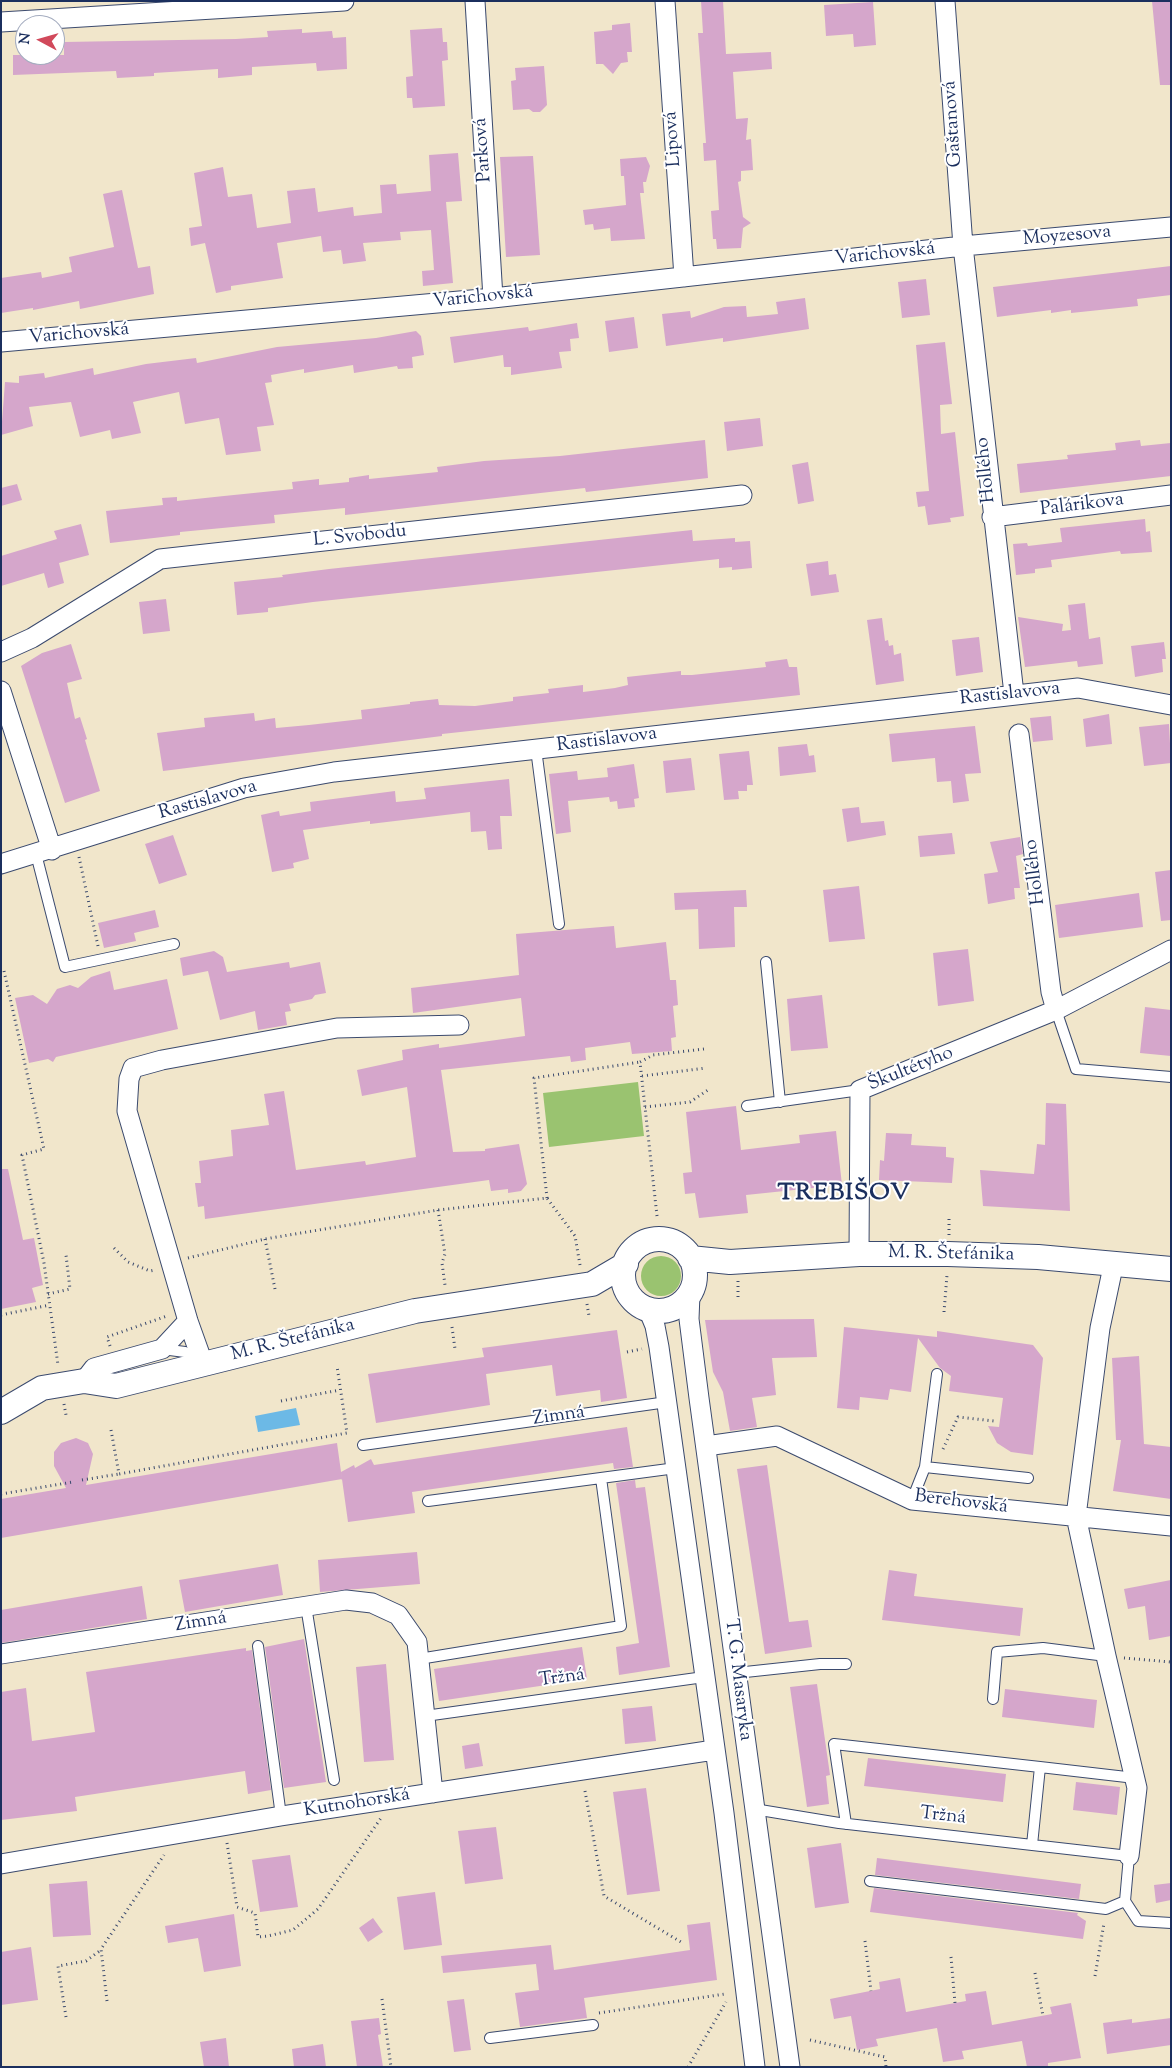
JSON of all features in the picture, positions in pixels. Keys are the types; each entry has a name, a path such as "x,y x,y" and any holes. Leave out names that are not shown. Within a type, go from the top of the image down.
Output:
{"street":[{"path":"1,22 209,5 344,1"},
{"name":"Parková","path":"475,1 493,298"},
{"name":"Lipová","path":"665,1 684,277"},
{"name":"Gaštanová","path":"945,1 963,246"},
{"name":"Moyzesova","path":"963,246 1171,227"},
{"name":"Varichovská","path":"1,342 493,298 963,246"},
{"name":"Hollého","path":"963,246 992,517 1014,694"},
{"name":"L. Svobodu","path":"1,652 32,638 160,559 742,494"},
{"name":"Palárikova","path":"992,517 1171,495"},
{"name":"Rastislavova","path":"1,864 244,788 334,772 1078,688 1171,705"},
{"path":"1,691 44,852"},
{"name":"Hollého","path":"1019,734 1051,992 1056,1010"},
{"name":"Škultétyho","path":"859,1254 860,1090 1056,1010 1171,950"},
{"path":"203,1363 186,1316 128,1112 129,1080 133,1068 162,1060 337,1028 459,1025"},
{"path":"656,1240 664,1240 680,1246 690,1258 695,1269 692,1288 682,1303 671,1309 659,1311 639,1302 624,1283 629,1256 641,1245 656,1240"},
{"name":"M. R. Štefánika","path":"692,1288 734,1271 859,1254 1038,1257 1114,1262 1171,1269"},
{"name":"M. R. Štefánika","path":"690,1258 734,1271"},
{"path":"1114,1262 1100,1328 1076,1516 1137,1788 1129,1856"},
{"name":"M. R. Štefánika","path":"1,1412 42,1388 84,1380 116,1386 415,1311 587,1278 626,1264"},
{"name":"M. R. Štefánika","path":"587,1278 639,1302"},
{"name":"T. G. Masaryka","path":"692,1288 689,1319 790,2067"},
{"name":"T. G. Masaryka","path":"639,1302 658,1340 724,1813 756,2067"},
{"path":"84,1380 94,1368 162,1349 186,1316"},
{"name":"Berehovská","path":"676,1468 707,1455 776,1436 912,1500 1171,1526"},
{"name":"Zimná","path":"1,1654 346,1600 372,1603 398,1614 417,1642 419,1659"},
{"path":"419,1659 433,1792"},
{"path":"704,1677 736,1673"},
{"name":"Kutnohorská","path":"1,1864 281,1816 714,1750"},
{"path":"724,1813 754,1809"}],"lane":[{"path":"536,749 559,924"},
{"path":"44,852 65,966 174,944"},
{"path":"766,962 780,1102"},
{"path":"1056,1010 1076,1069 1171,1077"},
{"path":"747,1106 860,1090"},
{"path":"162,1349 185,1352 203,1363"},
{"path":"912,1500 930,1468 937,1374"},
{"name":"Zimná","path":"363,1445 667,1402"},
{"path":"428,1501 676,1468"},
{"path":"930,1468 1028,1478"},
{"path":"419,1659 621,1626 601,1478"},
{"path":"306,1606 334,1780"},
{"path":"258,1646 281,1816"},
{"path":"993,1699 997,1652 1043,1648 1106,1656"},
{"path":"736,1673 820,1664 846,1664"},
{"name":"Tržná","path":"425,1716 704,1677"},
{"path":"846,1824 834,1744 1135,1778"},
{"path":"1032,1845 1040,1767"},
{"name":"Tržná","path":"754,1809 846,1824 1129,1856"},
{"path":"1129,1856 1125,1901 1138,1921 1171,1923"},
{"path":"870,1881 1106,1909 1125,1901"},
{"path":"490,2038 593,2025"}],"path":[{"path":"78,851 101,959"},
{"path":"4,971 44,1149 22,1155 44,1263 59,1371"},
{"path":"587,1278 575,1236 547,1198 534,1078 640,1062 653,1055 704,1049"},
{"path":"640,1062 657,1216"},
{"path":"642,1076 706,1068"},
{"path":"645,1107 690,1102 708,1090"},
{"path":"182,1260 265,1239 438,1210 547,1198"},
{"path":"438,1210 445,1254 442,1262 446,1294"},
{"path":"949,1219 949,1238"},
{"path":"265,1239 275,1289"},
{"path":"114,1248 128,1262 150,1271 163,1268"},
{"path":"48,1294 70,1289 66,1255"},
{"path":"734,1271 738,1300"},
{"path":"944,1312 947,1275"},
{"path":"1,1315 50,1305"},
{"path":"107,1337 186,1316"},
{"path":"451,1325 455,1348"},
{"path":"627,1352 648,1349"},
{"path":"82,1480 347,1433 336,1366"},
{"path":"281,1401 340,1390"},
{"path":"930,1468 958,1416 994,1421"},
{"path":"111,1430 119,1474"},
{"path":"1,1494 73,1482"},
{"path":"1106,1656 1171,1662"},
{"path":"585,1791 604,1896 682,1942"},
{"path":"227,1843 238,1907 255,1913 258,1937 268,1936 293,1930 318,1908 382,1818"},
{"path":"66,2017 58,1966 86,1961 101,1949 166,1853"},
{"path":"1095,1976 1106,1909"},
{"path":"865,1941 871,1991"},
{"path":"101,1949 107,2000"},
{"path":"951,1957 955,2004"},
{"path":"1035,1973 1043,2016"},
{"path":"597,2013 725,1994"},
{"path":"382,1999 391,2067"},
{"path":"688,2067 726,2002"},
{"path":"810,2040 885,2057 886,2067"}],"green space":[{"path":"638,1082 644,1136 549,1147 543,1093"},
{"path":"665,1256 672,1259 678,1265 681,1276 680,1284 672,1293 665,1296 657,1296 650,1293 642,1284 641,1272 644,1265 653,1257"}],"water":[{"path":"296,1408 300,1425 258,1432 255,1416"}],"building":[{"path":"701,1 723,1 726,54 771,52 772,69 733,72 736,119 748,118 746,140 751,139 753,170 741,171 741,181 738,182 743,217 751,223 743,228 741,248 717,249 716,239 713,239 711,211 719,210 716,160 704,161 703,143 706,143 698,33 703,33"},
{"path":"1152,1 1171,1 1171,85 1160,85"},
{"path":"873,2 876,45 854,47 853,34 826,36 824,5"},
{"path":"630,23 632,52 627,52 628,62 621,63 613,74 603,64 596,64 594,32 612,30 612,25"},
{"path":"442,28 443,42 447,42 448,60 442,61 445,106 413,108 412,98 407,98 406,77 413,76 410,30"},
{"path":"302,29 302,33 332,31 333,38 346,37 347,69 317,71 316,63 252,67 252,75 218,78 218,69 154,73 154,76 117,78 116,71 13,75 13,55 15,55 15,65 65,65 65,42 236,39 268,37 267,31"},
{"path":"544,66 547,105 540,112 533,112 529,109 513,110 511,81 516,80 515,68"},
{"path":"458,153 462,201 446,202 453,283 423,286 422,271 434,270 431,230 400,232 401,240 363,243 366,261 343,264 341,250 323,252 321,236 277,243 283,278 231,286 231,290 216,293 205,243 191,246 189,228 202,226 194,173 223,167 228,197 252,194 257,228 291,223 287,191 315,188 318,212 353,207 354,216 382,213 380,185 396,184 397,194 431,191 429,155"},
{"path":"533,156 540,255 506,257 500,157"},
{"path":"646,157 650,166 646,182 643,182 644,193 640,193 645,239 611,241 610,228 594,230 593,224 585,225 583,210 626,205 624,176 621,176 620,159"},
{"path":"122,190 138,268 150,266 154,294 80,309 79,301 33,310 33,308 1,313 1,278 41,272 42,278 72,272 69,257 114,247 103,194"},
{"path":"1171,266 1171,295 1137,299 1138,306 1071,313 1071,310 1051,313 1051,310 997,317 993,287"},
{"path":"926,279 930,315 902,318 898,282"},
{"path":"805,298 809,329 723,342 723,338 666,346 662,314 690,311 691,318 724,307 746,306 747,317 778,314 776,302"},
{"path":"634,317 638,348 609,352 605,321"},
{"path":"577,323 579,338 570,339 571,351 559,352 562,368 511,375 511,367 504,367 503,355 454,363 450,337 528,327 529,331"},
{"path":"416,331 421,336 424,355 412,357 413,368 398,369 397,366 354,373 353,365 304,373 304,369 271,375 272,382 265,383 274,425 257,427 261,451 226,455 219,418 185,424 179,392 133,402 141,433 112,439 110,430 80,437 71,402 29,407 33,426 1,435 5,382 19,383 19,376 44,373 45,378 93,368 94,375 146,364 196,358 197,363 277,347 376,338"},
{"path":"945,342 952,404 940,405 941,434 955,432 964,516 950,518 951,522 928,525 925,506 918,507 916,492 929,491 916,345"},
{"path":"760,418 763,446 727,451 724,422"},
{"path":"705,440 708,478 586,492 585,488 345,515 345,508 274,515 275,523 180,532 180,535 110,543 106,511 163,505 162,498 177,497 177,501 293,489 292,482 319,479 319,485 349,482 349,478 369,475 369,479 438,472 437,467 484,461 560,456"},
{"path":"1140,440 1141,446 1171,443 1171,476 1020,493 1017,464 1068,459 1067,455 1116,450 1115,443"},
{"path":"808,462 814,501 798,504 792,465"},
{"path":"17,484 22,500 1,506 1,488"},
{"path":"1145,519 1146,532 1150,531 1152,552 1121,554 1120,551 1051,560 1052,567 1035,569 1035,573 1016,575 1013,544 1027,543 1028,546 1062,542 1060,528"},
{"path":"81,524 89,555 59,563 64,583 48,588 44,573 1,586 1,556 57,539 54,531"},
{"path":"692,530 693,541 735,538 735,542 750,541 752,568 732,570 732,567 719,568 719,559 313,602 268,608 268,612 237,615 234,582 283,577 282,575 329,569"},
{"path":"828,561 829,575 836,574 839,592 811,596 806,564"},
{"path":"166,599 170,631 143,634 139,602"},
{"path":"1085,603 1089,639 1100,637 1103,664 1078,667 1077,661 1025,667 1018,617 1063,624 1062,631 1071,630 1068,605"},
{"path":"882,618 885,641 888,640 889,646 893,645 894,655 901,653 904,681 876,685 867,620"},
{"path":"979,637 983,672 956,676 952,640"},
{"path":"1164,642 1166,659 1162,659 1163,672 1135,677 1131,646"},
{"path":"71,644 82,679 67,683 75,719 80,717 100,791 65,803 21,666 42,653"},
{"path":"787,659 789,667 797,667 800,695 442,734 442,736 163,771 157,733 205,727 204,718 254,713 255,721 275,718 276,728 362,719 361,710 410,704 410,702 438,699 439,705 475,706 513,701 513,697 549,693 548,689 583,685 583,692 615,688 628,685 627,677 681,671 681,675 692,675 766,667 765,662"},
{"path":"1109,714 1112,744 1086,747 1083,719"},
{"path":"1051,716 1053,740 1033,742 1030,718"},
{"path":"1169,724 1171,763 1144,766 1139,727"},
{"path":"975,726 981,773 965,774 969,801 953,803 951,781 937,782 935,758 892,762 889,734"},
{"path":"807,744 809,756 814,755 816,772 780,776 778,747"},
{"path":"749,751 753,785 747,785 747,791 738,791 739,799 724,800 719,754"},
{"path":"691,758 695,790 666,793 663,761"},
{"path":"634,764 639,798 634,799 635,807 618,809 617,801 610,802 609,797 568,801 571,832 556,834 549,774 577,771 578,780 608,777 607,768"},
{"path":"509,779 512,816 500,816 502,849 488,850 486,831 471,832 470,812 370,824 370,821 303,830 309,859 293,863 294,868 272,872 261,815 279,811 280,816 311,811 310,802 395,791 396,802 426,799 424,788"},
{"path":"859,807 861,823 884,821 886,835 847,842 842,809"},
{"path":"952,833 955,854 920,857 918,836"},
{"path":"173,835 187,875 159,884 145,844"},
{"path":"1020,837 1023,854 1016,856 1020,888 1014,888 1015,899 988,904 984,874 998,872 990,842"},
{"path":"1171,870 1171,920 1161,921 1155,872"},
{"path":"859,886 865,939 829,942 823,890"},
{"path":"746,890 747,907 734,907 735,947 699,949 698,909 675,910 674,893"},
{"path":"1139,893 1143,927 1059,938 1055,905"},
{"path":"155,910 159,927 134,933 136,941 104,948 98,923"},
{"path":"614,926 616,948 666,942 670,980 676,980 678,1005 673,1006 676,1037 671,1038 672,1051 632,1054 630,1042 585,1048 586,1060 571,1062 570,1056 441,1070 453,1152 485,1151 485,1149 519,1144 527,1184 521,1191 508,1193 508,1189 491,1191 489,1180 205,1219 204,1206 198,1207 195,1183 201,1183 199,1161 233,1156 231,1130 269,1125 264,1094 284,1091 296,1170 365,1161 366,1165 416,1157 407,1087 362,1096 357,1070 403,1060 402,1050 439,1044 439,1048 525,1036 521,998 413,1013 411,988 519,975 516,934"},
{"path":"968,949 974,1001 938,1006 933,953"},
{"path":"214,951 223,957 227,972 289,962 290,968 320,962 326,993 315,995 312,999 289,1004 291,1011 285,1012 287,1025 258,1030 255,1011 220,1020 208,971 183,976 180,958"},
{"path":"110,971 114,990 167,979 178,1029 56,1057 53,1062 48,1059 29,1063 15,998 33,995 47,1004 57,989 70,985 78,988 91,977"},
{"path":"822,995 828,1048 791,1051 787,999"},
{"path":"1145,1007 1171,1010 1171,1056 1140,1053"},
{"path":"1046,1103 1066,1104 1070,1211 983,1206 980,1170 1034,1174 1037,1144 1045,1145"},
{"path":"736,1106 741,1150 800,1143 799,1135 836,1131 842,1185 746,1195 748,1213 699,1218 695,1193 685,1194 683,1173 692,1172 686,1112"},
{"path":"886,1133 912,1134 911,1145 946,1147 946,1157 954,1158 952,1183 879,1180 880,1160 884,1161"},
{"path":"1,1169 8,1169 23,1240 34,1238 43,1285 32,1288 36,1302 1,1309"},
{"path":"814,1319 817,1357 772,1358 776,1395 752,1398 757,1427 730,1431 723,1392 713,1372 705,1320"},
{"path":"844,1327 937,1337 937,1331 1033,1345 1043,1358 1033,1455 1011,1452 997,1443 988,1426 999,1427 1003,1398 949,1391 951,1376 940,1368 918,1338 911,1392 890,1389 888,1400 860,1397 859,1410 837,1408"},
{"path":"617,1330 627,1398 601,1402 600,1390 556,1396 552,1365 486,1374 490,1405 376,1423 368,1374 484,1357 482,1348"},
{"path":"1139,1356 1144,1444 1171,1447 1171,1499 1113,1491 1121,1440 1116,1440 1112,1358"},
{"path":"627,1427 633,1467 614,1469 613,1463 412,1492 415,1513 348,1522 341,1472 354,1465 355,1468 371,1459 374,1465"},
{"path":"76,1438 88,1443 93,1454 86,1485 337,1443 342,1479 1,1538 1,1499 66,1488 54,1466 54,1452 61,1443"},
{"path":"767,1465 789,1622 808,1620 812,1647 765,1654 737,1469"},
{"path":"635,1480 636,1488 645,1487 670,1667 619,1675 616,1647 639,1643 616,1483"},
{"path":"417,1552 420,1584 320,1592 318,1560"},
{"path":"278,1564 283,1595 185,1612 179,1580"},
{"path":"889,1570 917,1574 914,1596 1023,1608 1020,1636 882,1620"},
{"path":"1171,1580 1171,1636 1149,1640 1145,1606 1128,1609 1124,1589"},
{"path":"142,1586 147,1619 1,1643 1,1610"},
{"path":"304,1639 326,1782 284,1788 265,1647"},
{"path":"582,1647 587,1679 439,1701 434,1669"},
{"path":"246,1648 246,1651 252,1650 271,1790 248,1794 245,1771 75,1797 77,1811 1,1820 1,1692 26,1688 32,1741 95,1732 86,1672"},
{"path":"386,1664 394,1760 364,1762 356,1667"},
{"path":"817,1684 830,1775 826,1776 829,1804 807,1807 790,1687"},
{"path":"1005,1689 1097,1700 1094,1728 1002,1717"},
{"path":"652,1706 656,1741 625,1744 622,1709"},
{"path":"479,1743 483,1766 465,1769 462,1746"},
{"path":"868,1758 1006,1774 1003,1802 864,1786"},
{"path":"1076,1782 1120,1787 1117,1815 1073,1810"},
{"path":"646,1788 660,1891 627,1895 613,1792"},
{"path":"496,1827 503,1879 465,1884 458,1831"},
{"path":"841,1843 849,1903 815,1908 807,1848"},
{"path":"290,1855 298,1907 260,1912 252,1860"},
{"path":"877,1858 1081,1884 1079,1899 875,1875"},
{"path":"87,1881 91,1935 53,1937 49,1884"},
{"path":"1171,1883 1171,1900 1156,1903 1154,1885"},
{"path":"874,1888 1078,1913 1077,1915 1086,1921 1083,1939 870,1912"},
{"path":"435,1892 442,1945 404,1950 397,1897"},
{"path":"234,1914 241,1966 204,1972 198,1938 168,1943 165,1926"},
{"path":"373,1918 383,1932 368,1942 359,1928"},
{"path":"710,1922 717,1980 584,1998 587,2018 520,2027 515,1993 539,1990 536,1964 443,1973 441,1956 551,1945 554,1970 690,1950 687,1925"},
{"path":"31,1947 38,2000 1,2005 1,1952"},
{"path":"900,1978 906,2012 966,2001 965,1994 986,1991 992,2025 1052,2014 1050,2007 1071,2003 1081,2058 1048,2063 1048,2067 1027,2067 1022,2041 962,2051 964,2059 943,2062 937,2028 876,2039 878,2046 857,2050 851,2016 834,2019 830,1999 880,1989 879,1982"},
{"path":"464,1999 471,2050 454,2052 447,2001"},
{"path":"379,2018 381,2034 378,2035 383,2067 357,2067 351,2021"},
{"path":"1171,2018 1171,2045 1107,2054 1103,2023 1132,2019 1132,2023"},
{"path":"226,2038 229,2067 204,2067 200,2042"},
{"path":"323,2044 326,2067 294,2067 292,2049"}],"district":[{"name":"TREBIŠOV","path":"844,1195"}]}
